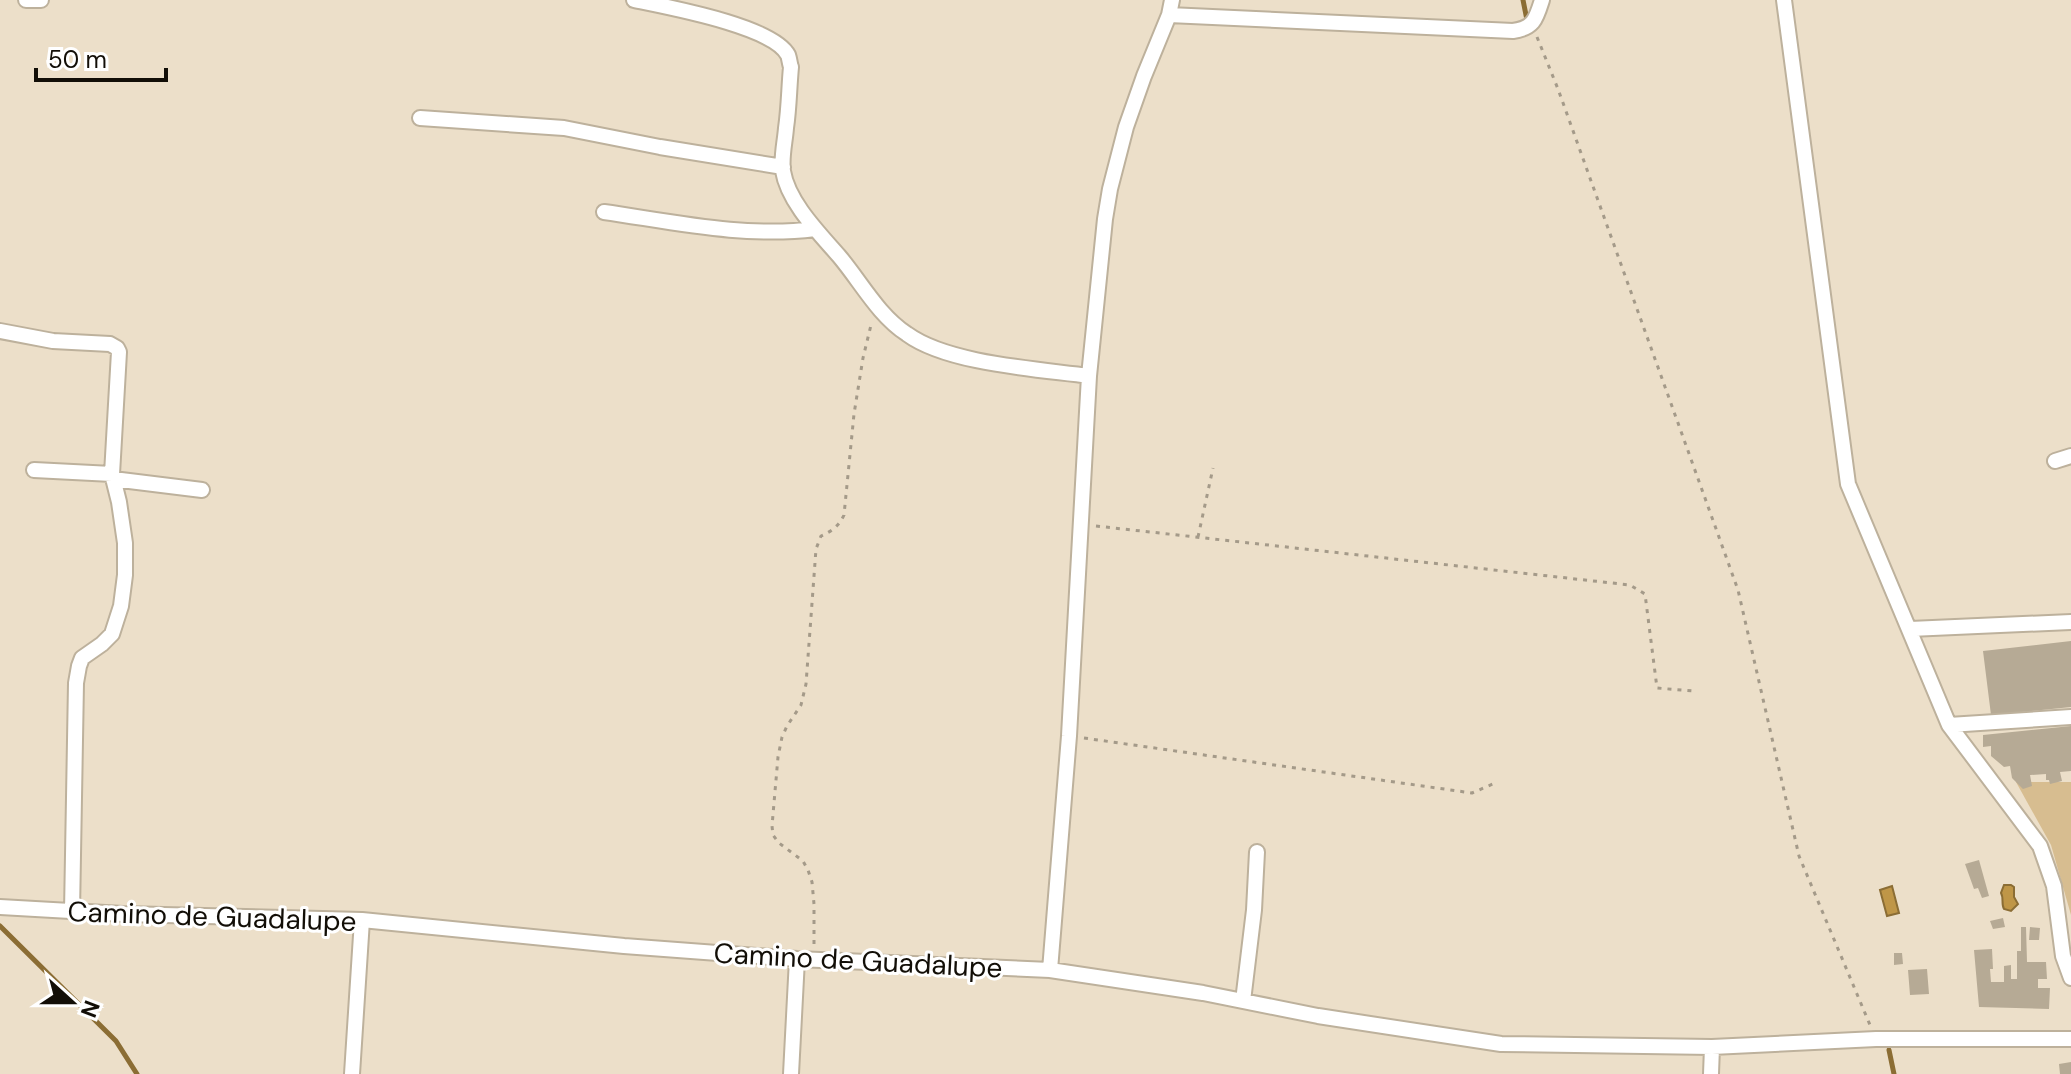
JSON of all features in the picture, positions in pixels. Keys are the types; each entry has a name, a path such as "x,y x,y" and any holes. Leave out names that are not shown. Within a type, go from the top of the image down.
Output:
{"street":[{"path":"26,0 41,0"},
{"path":"634,0 727,22 757,32 782,47 791,67 783,167 792,196 876,304 906,334 958,355 1089,376"},
{"path":"1050,970 1069,736 1089,376 1110,189 1126,127 1172,0"},
{"path":"1169,15 1513,31 1532,25 1542,0"},
{"path":"1784,0 1848,484 1949,725 2040,846 2054,886 2063,956 2071,978"},
{"path":"420,118 564,128 783,167"},
{"path":"604,212 744,231 787,233 815,229"},
{"path":"0,331 53,341 110,344 117,348 119,359 113,476 125,543 125,575 121,606 112,634 82,658 76,683 72,912"},
{"path":"2055,461 2071,456"},
{"path":"34,470 113,476 202,490"},
{"path":"1910,629 2071,622"},
{"path":"1949,725 2071,717"},
{"path":"1243,1001 1254,910 1257,852"},
{"name":"Camino de Guadalupe","path":"0,907 72,912 362,920 624,946 797,959 1050,970 1501,1044 1712,1047 1876,1039 2071,1039"},
{"path":"352,1074 362,920"},
{"path":"791,1074 797,959"},
{"path":"1711,1074 1712,1047"}],"path":[{"path":"1532,25 1558,89 1738,590 1799,856 1876,1039"},
{"path":"814,959 812,882 803,861 773,835 773,806 782,737 801,705 806,684 818,542 821,536 835,529 844,515 854,414 876,304"},
{"path":"1198,537 1213,468"},
{"path":"1080,524 1630,585 1645,594 1657,688 1693,691"},
{"path":"1069,736 1472,793 1495,783"}],"shaded area":[{"path":"2016,782 2071,782 2071,915 2051,845"},
{"path":"2004,885 2014,887 2018,904 2011,911 2003,907 2001,893"},
{"path":"1892,886 1899,913 1887,916 1880,890"}],"building":[{"path":"2071,641 2071,707 1991,715 1983,651"},
{"path":"2071,726 2071,771 2060,772 2062,781 2050,784 2046,774 2030,775 2032,786 2023,789 2012,778 2010,766 2004,767 1991,756 1991,746 1983,747 1983,735"},
{"path":"1979,860 1989,896 1982,898 1978,888 1974,889 1965,864"},
{"path":"2003,918 2005,927 1993,929 1990,921"},
{"path":"2021,927 2026,927 2027,962 2046,962 2047,979 2038,979 2038,988 2050,988 2049,1009 1979,1007 1974,950 1992,949 1991,982 2004,982 2004,966 2011,965 2011,979 2017,979"},
{"path":"2030,927 2040,928 2039,940 2029,940"},
{"path":"1894,953 1902,953 1903,964 1894,965"},
{"path":"1927,969 1929,994 1910,995 1908,970"},
{"path":"2071,1062 2071,1074 2060,1074 2059,1064"}],"waterway":[{"path":"1523,0 1527,20"},
{"path":"0,926 116,1041 137,1074"},
{"path":"1889,1050 1894,1074"}]}
